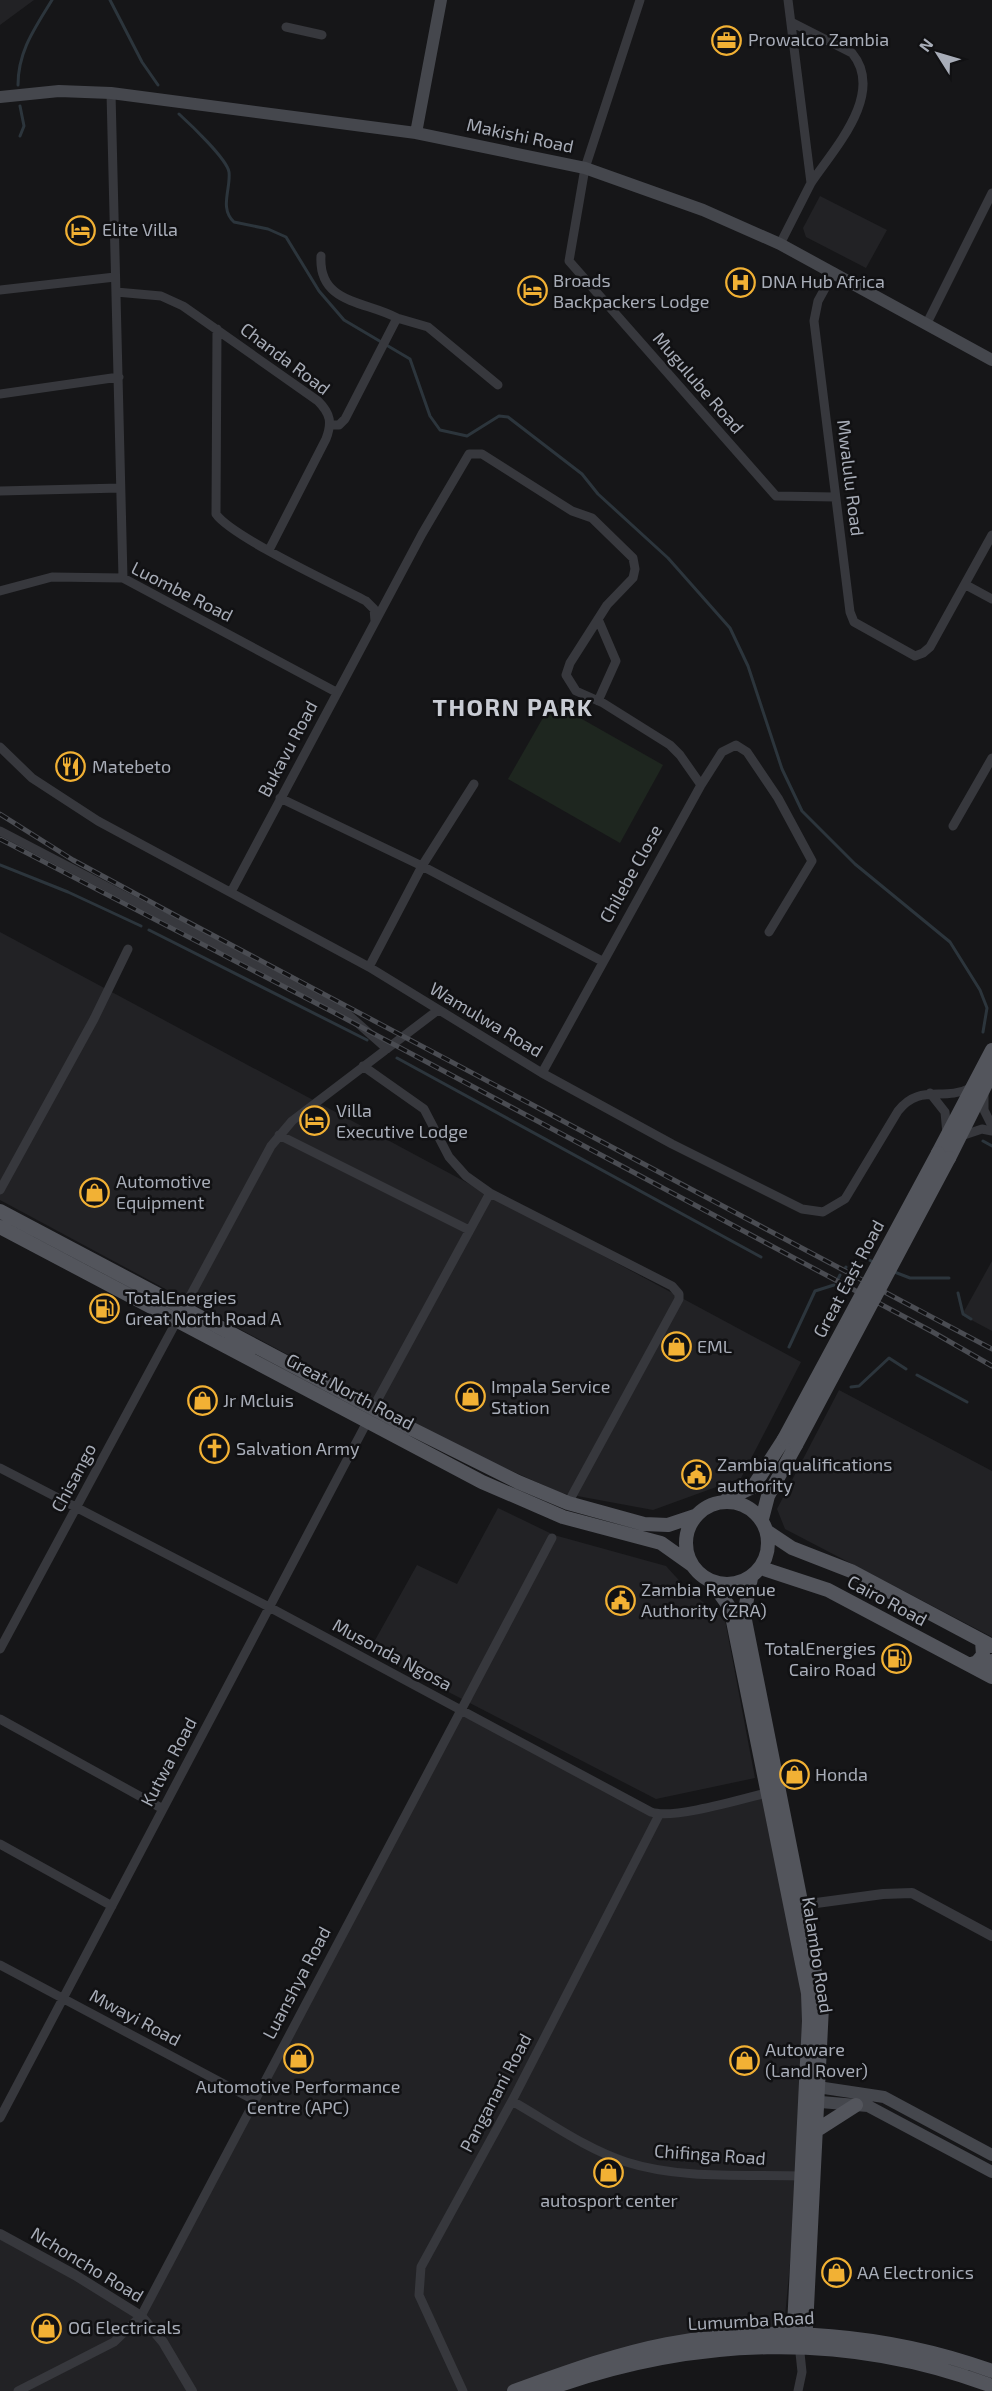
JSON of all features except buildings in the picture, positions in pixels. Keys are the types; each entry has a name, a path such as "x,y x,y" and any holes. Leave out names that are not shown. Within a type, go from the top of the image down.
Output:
{"main road":[{"path":"417,133 441,0"},
{"name":"Makishi Road","path":"0,97 59,91 111,93 417,133 585,168 703,210 780,244 992,360"},
{"name":"Great East Road","path":"765,1526 770,1490 790,1442 944,1156 961,1136 992,1050"},
{"name":"Great East Road","path":"944,1156 947,1136 992,1072"},
{"name":"Great North Road","path":"0,1211 368,1422 516,1498 572,1520 661,1543 692,1565"},
{"name":"Great North Road","path":"0,1227 373,1408 509,1478 568,1503 652,1524 678,1523 695,1516"},
{"name":"Great East Road","path":"716,1503 750,1491 790,1442"},
{"path":"716,1503 742,1504 765,1526 768,1551 756,1573 738,1583 724,1585 711,1581 692,1565 686,1540 688,1527 695,1516 716,1503"},
{"name":"Cairo Road","path":"765,1526 792,1548 850,1571 987,1643"},
{"name":"Cairo Road","path":"756,1573 828,1590 992,1677"},
{"name":"Kalambo Road","path":"756,1573 744,1615 774,1791"},
{"name":"Kalambo Road","path":"711,1581 728,1605 732,1616 774,1791 798,1906 808,1993 812,2094 799,2343"},
{"path":"969,1665 977,1662 987,1643"},
{"path":"992,1661 992,1677"},
{"path":"812,2094 881,2112 992,2172"},
{"path":"812,2094 884,2097 992,2155"},
{"name":"Kalambo Road","path":"808,2176 817,2130 812,2094"},
{"path":"817,2130 856,2105"},
{"name":"Lumumba Road","path":"514,2391 572,2370 667,2344 728,2337 799,2343 902,2346 992,2371"},
{"name":"Lumumba Road","path":"543,2391 581,2377 666,2356 726,2348 799,2343 910,2361 992,2386"}],"street":[{"name":"Mugulube Road","path":"639,0 585,168 569,258 776,496 835,497"},
{"path":"788,0 811,183"},
{"path":"780,244 811,183 855,116 861,97 861,78 856,58 852,53 791,22"},
{"path":"286,27 322,34"},
{"path":"111,93 123,578"},
{"path":"927,323 992,193"},
{"path":"321,256 320,269 324,279 337,294 349,302 373,307 397,318 428,327 498,385"},
{"name":"Mwalulu Road","path":"834,272 818,301 814,321 851,617 858,625 915,656 930,647 966,585"},
{"path":"0,290 115,277"},
{"name":"Chanda Road","path":"116,292 161,296 183,306 318,401 328,412 330,425 326,439 269,550"},
{"path":"330,425 339,425 345,419 397,318"},
{"path":"217,329 215,508 224,523 269,550 366,601 374,609 375,623"},
{"path":"0,394 119,377"},
{"name":"Bukavu Road","path":"231,892 336,692 422,534 469,454 482,454 572,512 592,518 633,558 635,569 633,578 598,619"},
{"path":"0,491 120,489"},
{"path":"992,535 966,585 992,599"},
{"name":"Luombe Road","path":"0,591 52,577 123,578 336,692"},
{"path":"598,619 616,661 598,701"},
{"path":"598,619 570,663 566,675 576,691 598,701 675,750 701,784"},
{"name":"Chilebe Close","path":"542,1073 701,784 722,752 736,745 747,752 767,782 812,861 770,932"},
{"name":"Wamulwa Road","path":"0,747 32,778 76,808 151,852 231,892 369,967 542,1073 672,1144 802,1209 823,1212 845,1199 897,1111 912,1097 930,1093 953,1095 980,1087"},
{"path":"953,826 992,758"},
{"path":"369,967 422,866 474,784"},
{"path":"280,798 422,866 602,961"},
{"path":"0,831 343,1010 387,1049"},
{"path":"0,1190 94,1019 128,949"},
{"name":"Chisango","path":"0,1649 279,1135 292,1121 438,1010"},
{"path":"363,1066 424,1109 448,1157 466,1176 490,1193 672,1286 679,1294 679,1299 568,1503"},
{"path":"980,1087 984,1110 992,1126"},
{"path":"930,1093 945,1112 947,1136"},
{"path":"961,1136 982,1129 992,1131"},
{"path":"279,1135 469,1230"},
{"path":"373,1408 490,1193"},
{"path":"0,1218 26,1233 38,1247"},
{"name":"Kutwa Road","path":"0,2118 368,1422"},
{"name":"Musonda Ngosa","path":"0,1468 269,1607 659,1815"},
{"name":"Luanshya Road","path":"18,2391 114,2342 141,2316 552,1538"},
{"path":"0,1719 163,1809"},
{"path":"659,1815 774,1791"},
{"name":"Panganani Road","path":"463,2391 419,2295 421,2267 512,2101 659,1815"},
{"path":"0,1844 112,1906"},
{"path":"798,1906 883,1894 912,1893 992,1936"},
{"name":"Mwayi Road","path":"0,1965 254,2100"},
{"name":"Chifinga Road","path":"512,2101 606,2154 639,2166 691,2174 808,2176"},
{"name":"Nchoncho Road","path":"0,2234 75,2275 141,2316 163,2342 192,2391"},
{"path":"798,2391 802,2372 799,2343"}],"shaded area":[{"path":"0,0 34,0 0,25"},
{"path":"820,196 887,230 866,268 806,237 803,228"},
{"path":"552,702 663,765 620,843 508,779"},
{"path":"0,932 801,1362 741,1478 653,1510 561,1493 465,1450 0,1200"},
{"path":"992,1261 992,1331 962,1315"},
{"path":"839,1390 992,1471 992,1637 785,1529 777,1509"},
{"path":"498,1508 554,1535 666,1566 686,1588 725,1620 755,1778 656,1799 369,1651 417,1565 457,1584"},
{"path":"458,1713 658,1817 775,1787 816,1990 784,2327 515,2391 0,2391 0,2236 138,2315"}],"waterway":[{"path":"18,85 24,51 52,0"},
{"path":"110,0 142,62 158,85"},
{"path":"20,106 24,126 20,136"},
{"path":"179,114 227,166 229,178 226,205 234,222 268,229 286,237 319,291 344,320 410,359 430,416 440,430 467,436 499,416 508,417 582,474 598,494 668,558 730,628 748,666 782,769 802,811 855,864 950,942 980,990 987,1008 983,1032"},
{"path":"0,865 68,892 141,926"},
{"path":"149,930 367,1040"},
{"path":"397,1058 761,1257"},
{"path":"983,1141 992,1146"},
{"path":"856,1253 875,1263"},
{"path":"892,1271 910,1278 949,1278"},
{"path":"838,1279 840,1275"},
{"path":"789,1347 815,1291 834,1285"},
{"path":"958,1293 963,1314 971,1319"},
{"path":"851,1387 859,1386 889,1358 906,1369"},
{"path":"917,1375 967,1402"}],"railway":[{"path":"0,814 73,860 173,914 992,1349"},
{"path":"0,839 333,1012 931,1331 992,1366"}],"place":[{"name":"Prowalco Zambia","path":"727,40"},
{"name":"Elite Villa","path":"81,230"},
{"name":"DNA Hub Africa","path":"740,282"},
{"name":"Broads Backpackers Lodge","path":"532,291"},
{"name":"Matebeto","path":"71,767"},
{"name":"Villa Executive Lodge","path":"315,1121"},
{"name":"Automotive Equipment","path":"95,1192"},
{"name":"TotalEnergies Great North Road A","path":"104,1308"},
{"name":"EML","path":"676,1347"},
{"name":"Impala Service Station","path":"470,1397"},
{"name":"Jr Mcluis","path":"202,1401"},
{"name":"Salvation Army","path":"215,1449"},
{"name":"Zambia qualifications authority","path":"696,1475"},
{"name":"Zambia Revenue Authority (ZRA)","path":"620,1600"},
{"name":"TotalEnergies Cairo Road","path":"897,1659"},
{"name":"Honda","path":"794,1775"},
{"name":"Automotive Performance Centre (APC)","path":"298,2058"},
{"name":"Autoware (Land Rover)","path":"744,2060"},
{"name":"autosport center","path":"609,2172"},
{"name":"AA Electronics","path":"836,2273"},
{"name":"OG Electricals","path":"47,2328"}],"district":[{"name":"THORN PARK","path":"513,708"}]}
